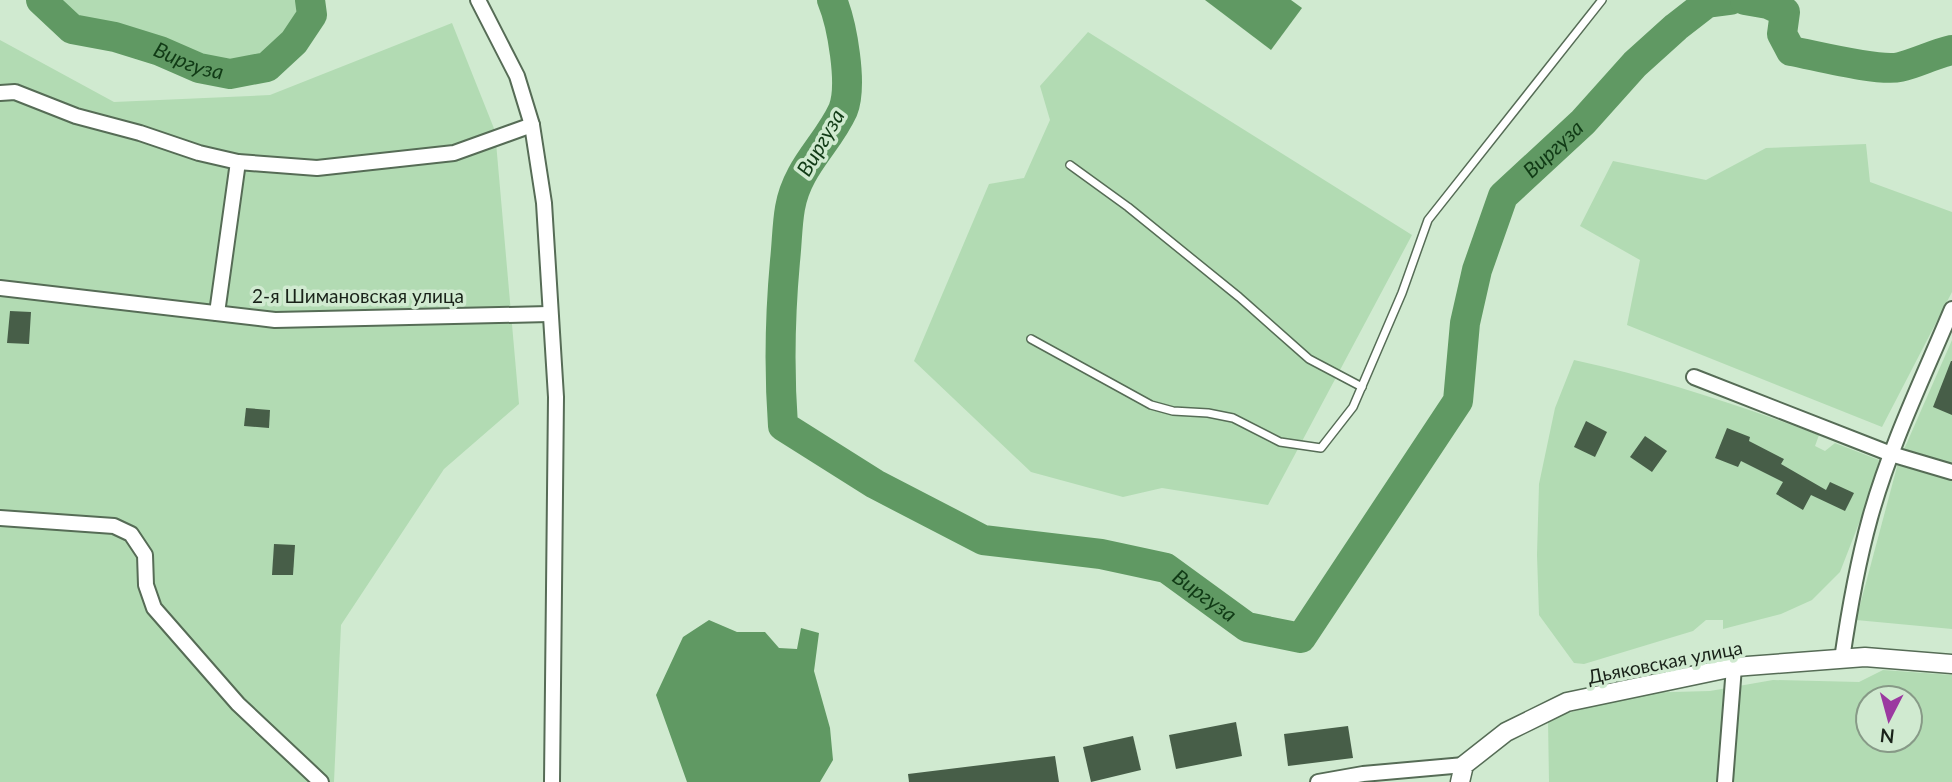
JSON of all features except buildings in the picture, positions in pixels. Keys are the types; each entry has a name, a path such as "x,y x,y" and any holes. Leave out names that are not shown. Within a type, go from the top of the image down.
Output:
{"street":[{"path":"478,0 516,76 532,125 544,203 556,397 552,782"},
{"path":"0,93 15,92 76,116 199,153 239,162 317,168 454,153 532,125"},
{"path":"217,313 239,162"},
{"name":"2-я Шимановская улица","path":"0,288 275,320 549,314"},
{"path":"1842,659 1853,586 1871,516 1891,454 1952,309"},
{"path":"1695,377 1891,454 1952,472"},
{"path":"0,518 114,526 131,534 145,555 146,585 154,608 239,704 321,782"},
{"name":"Дьяковская улица","path":"1462,774 1506,732 1567,702 1734,667 1865,657 1952,664"},
{"path":"1725,782 1734,667"},
{"path":"1318,782 1363,774 1462,774"}],"lane":[{"path":"1031,339 1151,405 1173,411 1233,418 1280,442 1321,448 1353,407 1402,293 1427,220 1602,0"},
{"path":"1070,165 1128,207 1239,297 1309,359 1362,387"}],"shaded area":[{"path":"41,0 314,0 312,15 294,42 267,67 230,74 199,68 160,51 115,37 72,29"},
{"path":"1205,0 1291,0 1302,8 1271,50"},
{"path":"452,23 495,131 519,404 444,469 341,625 334,782 0,782 0,40 114,102 270,95"},
{"path":"1088,32 1412,235 1268,505 1162,488 1123,497 1031,472 914,361 989,184 1024,178 1050,120 1040,86"},
{"path":"1866,144 1870,182 1952,212 1952,292 1882,427 1627,325 1640,260 1580,226 1613,161 1706,180 1766,148"},
{"path":"1952,340 1952,629 1856,620 1898,463"},
{"path":"1574,360 1667,384 1789,424 1819,435 1815,446 1825,451 1835,443 1879,460 1872,490 1840,572 1812,600 1781,614 1723,629 1723,620 1706,620 1693,631 1584,664 1574,663 1539,615 1537,555 1539,484 1555,408"},
{"path":"709,620 737,632 765,632 779,648 797,649 801,628 819,633 814,671 830,728 833,760 820,782 687,782 656,695 683,637"},
{"path":"1883,670 1952,675 1952,782 1549,782 1548,719 1637,693 1710,691 1773,680 1859,682"}],"waterway":[{"name":"Виргуза","path":"41,0 72,29 115,37 160,51 199,68 230,74 267,67 294,42 312,15 310,0"},
{"name":"Виргуза","path":"832,0 845,55 846,99 836,123 799,180 790,208 781,323 783,426 875,484 983,540 1101,554 1166,568 1247,627 1301,638 1458,401 1465,323 1477,270 1503,196 1583,122 1635,64 1676,27 1707,3 1730,0"},
{"name":"Виргуза","path":"1745,0 1768,4 1785,12 1782,34 1791,51 1890,68 1952,50"}]}
